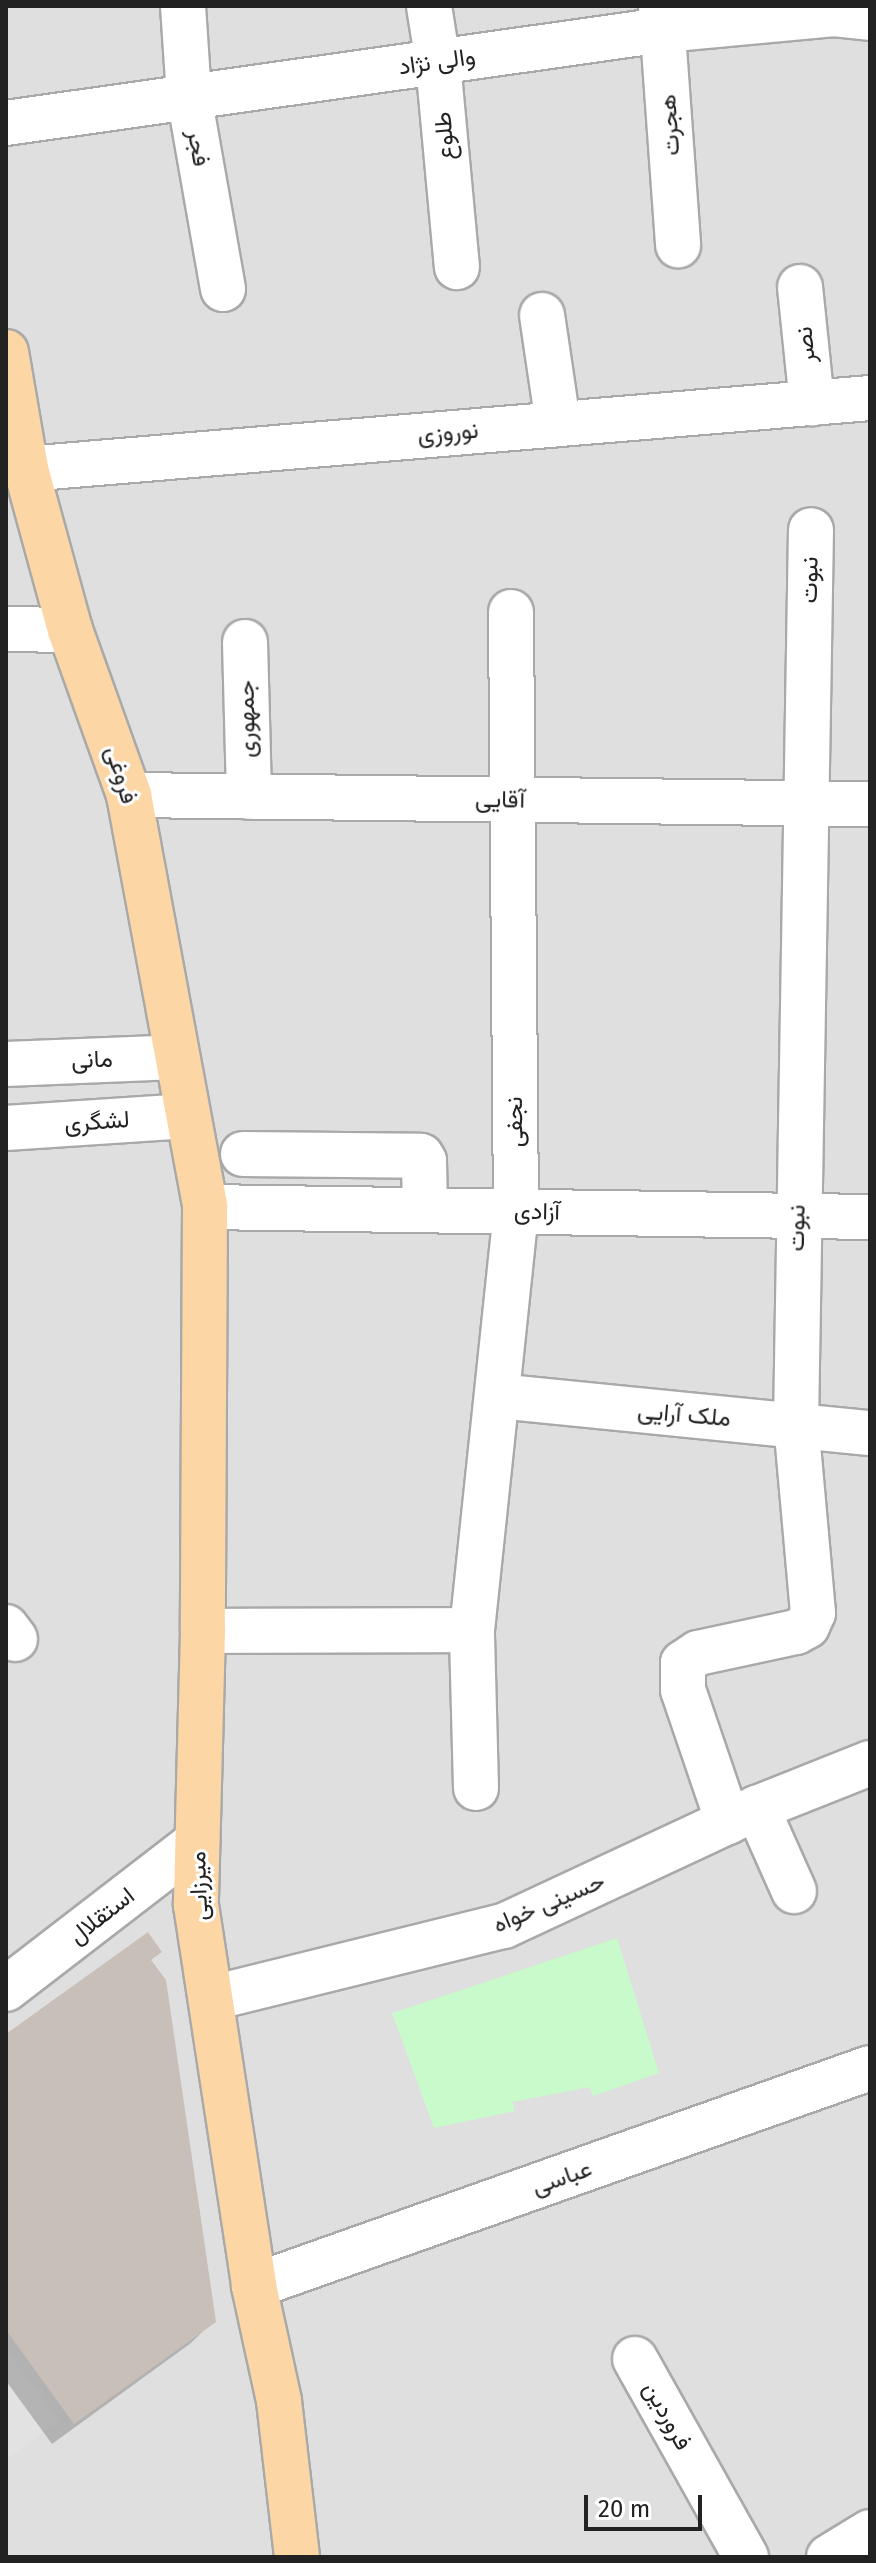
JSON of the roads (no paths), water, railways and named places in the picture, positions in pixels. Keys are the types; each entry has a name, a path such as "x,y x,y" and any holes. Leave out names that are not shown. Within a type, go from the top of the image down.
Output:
{"main road":[{"name":"فروغی","path":"6,352 26,469 70,630 129,795 205,1207"},
{"name":"میرزایی","path":"205,1207 203,1631 196,1905 254,2286 279,2401 297,2557"}],"street":[{"name":"فجر","path":"183,6 189,96 223,289"},
{"name":"طلوع","path":"429,6 438,63 457,267"},
{"name":"والی نژاد","path":"6,123 438,63 662,18 834,14 870,18"},
{"name":"هجرت","path":"662,18 678,245"},
{"name":"نصر","path":"800,287 812,403"},
{"path":"542,315 558,424"},
{"name":"نوروزی","path":"26,469 870,398"},
{"name":"نبوت","path":"794,1891 743,1815 683,1690 683,1663 698,1653 796,1632 807,1626 813,1613 796,1424 797,1216 811,530"},
{"name":"نجفی","path":"476,1788 472,1630 516,1212 511,612"},
{"path":"6,629 70,630"},
{"name":"جمهوری","path":"245,642 249,797"},
{"name":"آقایی","path":"129,795 870,804"},
{"name":"مانی","path":"6,1064 177,1057"},
{"name":"لشگری","path":"6,1128 188,1116"},
{"path":"243,1154 421,1156 424,1161 425,1210"},
{"name":"آزادی","path":"205,1207 870,1217"},
{"name":"ملک آرایی","path":"498,1396 870,1433"},
{"path":"203,1631 472,1630"},
{"name":"حسینی خواه","path":"212,1998 504,1926 743,1815 870,1763"},
{"name":"استقلال","path":"6,1989 197,1842"},
{"name":"عباسی","path":"254,2286 870,2068"},
{"name":"فروردین","path":"635,2359 746,2557"},
{"path":"829,2557 870,2532"}]}
